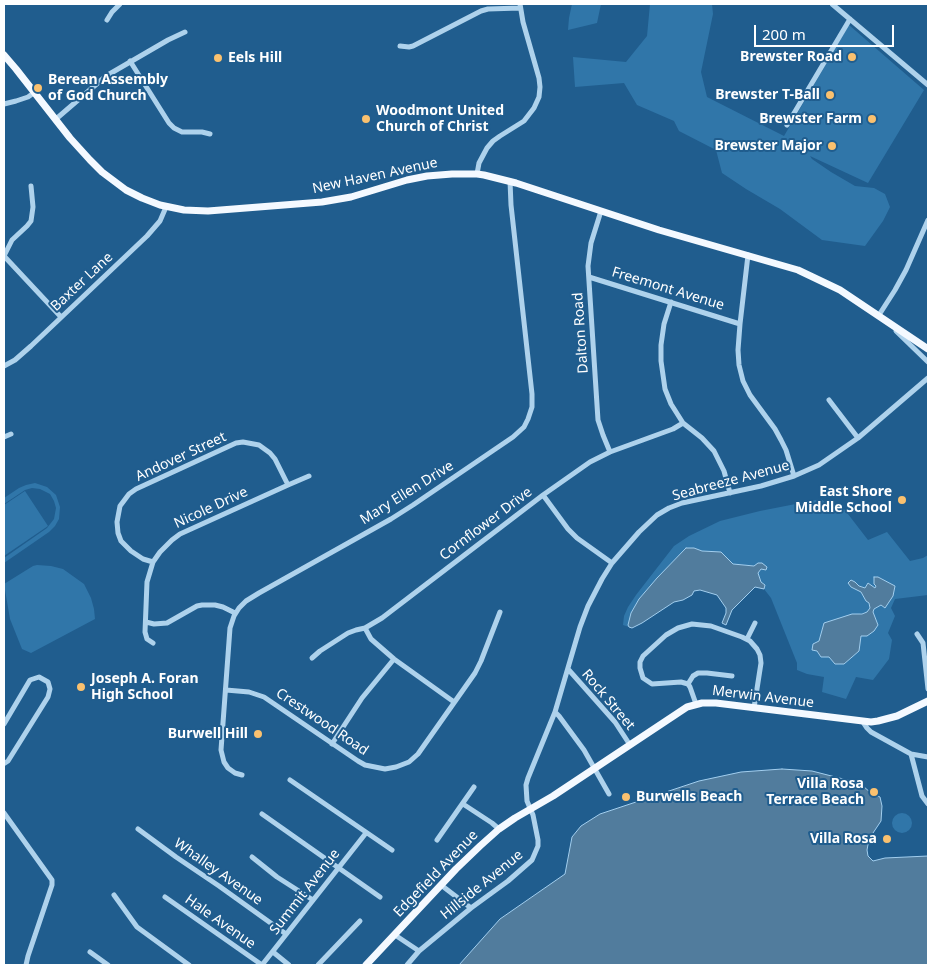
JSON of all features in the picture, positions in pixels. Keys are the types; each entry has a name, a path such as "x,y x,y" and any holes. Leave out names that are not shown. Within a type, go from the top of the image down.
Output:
{"main road":[{"name":"New Haven Avenue","path":"4,55 90,160 108,177 134,194 150,201 184,210 208,211 322,202 351,197 427,176 477,174 510,181 658,230 789,267 816,278 844,293 928,349"},
{"name":"Merwin Avenue","path":"530,809 553,796 680,711 696,704 716,703 863,722 878,721 897,716 928,701"},
{"name":"Edgefield Avenue","path":"366,965 466,859 499,829 530,809"}],"street":[{"path":"107,20 120,4"},
{"path":"832,4 928,85"},
{"path":"400,46 413,46 481,11 520,6 522,22 539,78 538,100 532,113 524,121 493,141 487,148 479,163 477,174"},
{"path":"787,125 850,19"},
{"path":"56,119 106,76 185,32"},
{"path":"130,61 174,128 182,132 210,134"},
{"path":"4,104 16,102 35,92"},
{"name":"Mary Ellen Drive","path":"235,613 242,604 251,598 413,505 513,438 524,427 531,411 532,394 510,181"},
{"path":"31,186 33,207 31,221 12,240 4,256 62,317"},
{"name":"Baxter Lane","path":"4,366 23,353 147,236 160,221 166,206"},
{"name":"Dalton Road","path":"601,211 591,243 589,276 598,420 602,435 610,452"},
{"path":"879,316 906,270 928,220"},
{"path":"748,255 740,324 739,365 743,381 750,395 775,429 786,450 794,476"},
{"name":"Freemont Avenue","path":"589,276 740,324"},
{"path":"671,302 664,324 661,345 663,380 668,398 682,422 702,438 714,451 724,472 730,494"},
{"path":"886,320 928,362"},
{"name":"Seabreeze Avenue","path":"530,809 527,801 526,785 528,778 555,712 588,606 612,563 645,525 660,513 682,503 730,494 810,470 858,438 928,378"},
{"path":"829,400 858,438"},
{"name":"Cornflower Drive","path":"312,658 348,633 365,628 382,618 543,495 590,462 610,452 673,429 682,422"},
{"path":"4,437 11,434"},
{"name":"Andover Street","path":"153,562 131,551 121,541 118,532 117,522 120,506 129,494 136,489 236,443 243,442 259,445 270,453 288,485"},
{"path":"288,485 308,476"},
{"name":"Nicole Drive","path":"152,643 149,642 146,636 147,582 153,562 165,546 180,534 288,485"},
{"path":"543,495 577,538 612,563"},
{"path":"146,622 154,624 167,623 202,605 215,605 235,613 230,628 222,756 228,768 242,775"},
{"name":"Crestwood Road","path":"226,690 257,694 365,765 385,769 396,767 408,762 418,754 454,702 481,661 500,612"},
{"path":"696,704 688,684 681,682 652,684 641,675 640,665 643,656 668,632 683,626 697,624 711,626 747,639 757,649 761,659 754,708"},
{"path":"747,639 755,624"},
{"path":"365,628 371,639 394,659 454,702"},
{"path":"917,634 923,643 928,689"},
{"path":"332,744 362,698 394,659"},
{"name":"Rock Street","path":"568,669 615,722 630,745"},
{"path":"688,684 694,675 700,673 732,676"},
{"path":"4,724 30,680 39,677 48,682 50,689 48,697 8,761 4,763"},
{"path":"555,712 584,750 609,794"},
{"path":"863,722 871,732 911,754 928,757"},
{"path":"911,754 922,796 928,804"},
{"path":"290,780 392,850"},
{"path":"437,840 474,787"},
{"path":"463,804 499,829"},
{"name":"Hillside Avenue","path":"407,965 419,951 470,908 508,881 532,860 538,846 538,840 530,809"},
{"path":"4,813 52,880 26,965"},
{"path":"262,814 380,897"},
{"name":"Whalley Avenue","path":"138,829 286,934"},
{"name":"Summit Avenue","path":"262,965 366,833"},
{"path":"252,857 277,877 313,900"},
{"path":"441,885 470,908"},
{"path":"114,896 136,927 189,965"},
{"name":"Hale Avenue","path":"165,897 262,965"},
{"path":"318,965 360,921"},
{"path":"395,934 419,951"},
{"path":"90,952 108,965"},
{"path":"273,952 289,965"}],"shaded area":[{"path":"572,4 601,4 597,23 568,30"},
{"path":"650,4 712,4 713,14 701,72 707,97 784,136 849,25 924,90 868,183 810,156 831,172 855,186 874,188 885,194 890,207 883,221 865,246 822,240 780,209 722,173 716,150 679,131 674,121 637,105 624,83 575,87 573,57 626,62 647,36"},
{"path":"35,483 47,487 56,495 60,507 59,519 49,532 4,563 4,558 47,528 54,519 56,508 54,501 50,494 40,489 32,488 25,490 4,504 4,498 19,488"},
{"path":"25,491 48,526 4,556 4,505"},
{"path":"821,499 827,504 841,505 868,540 887,532 910,561 928,555 928,595 895,599 891,608 895,616 888,633 892,640 889,659 873,680 856,677 846,699 822,692 824,677 797,670 797,663 771,598 764,589 765,585 761,582 758,573 761,569 766,570 767,567 733,564 721,552 686,548 639,599 631,613 629,627 623,625 628,607 674,546 689,536 720,521","holes":["878,577 885,581 885,608 881,605 874,609 861,636 859,651 844,664 835,664 830,657 821,657 817,651 824,623 867,612 870,608 869,603 855,582 858,586 875,588"]},
{"path":"686,548 721,552 733,564 754,566 762,563 767,567 766,570 761,569 758,573 761,582 765,585 764,589 755,587 732,610 726,625 722,623 726,608 717,595 700,590 694,591 692,595 683,600 674,602 642,623 632,628 629,627 631,613 639,599"},
{"path":"37,565 63,569 84,584 91,598 95,619 31,653 22,649 10,619 4,584"},
{"path":"874,577 878,577 895,586 893,596 885,608 881,605 874,609 873,612 878,625 867,636 861,636 859,651 844,664 835,664 829,657 821,657 817,651 812,650 813,644 819,641 824,623 852,614 862,614 870,608 869,603 861,592 851,587 848,583 851,580 865,588 868,583 875,588"},
{"path":"782,769 812,771 855,782 880,797 882,806 881,821 869,839 867,850 868,856 873,861 885,858 928,856 928,965 459,965 500,919 565,874 572,837 581,826 600,814 699,781 741,772"},
{"path":"902,813 909,816 912,823 909,830 902,833 895,830 892,823 895,816"}],"place":[{"name":"Brewster Road","path":"852,57"},
{"name":"Eels Hill","path":"218,58"},
{"name":"Berean Assembly of God Church","path":"38,88"},
{"name":"Brewster T-Ball","path":"830,95"},
{"name":"Woodmont United Church of Christ","path":"366,119"},
{"name":"Brewster Farm","path":"872,119"},
{"name":"Brewster Major","path":"832,146"},
{"name":"East Shore Middle School","path":"902,500"},
{"name":"Joseph A. Foran High School","path":"81,687"},
{"name":"Burwell Hill","path":"258,734"},
{"name":"Villa Rosa Terrace Beach","path":"874,792"},
{"name":"Burwells Beach","path":"626,797"},
{"name":"Villa Rosa","path":"887,839"}]}
